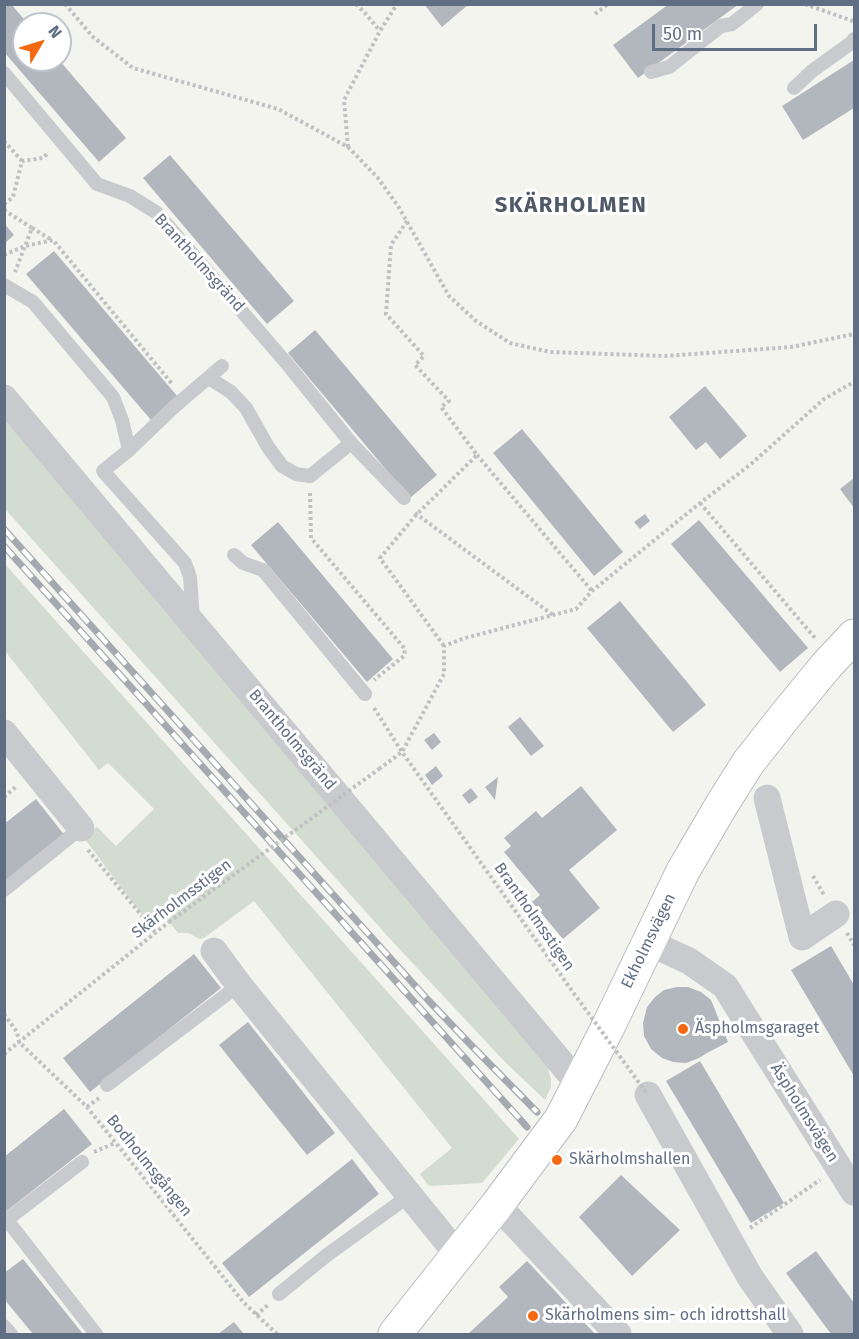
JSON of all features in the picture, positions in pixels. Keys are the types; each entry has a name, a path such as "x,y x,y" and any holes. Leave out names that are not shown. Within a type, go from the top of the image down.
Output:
{"street":[{"name":"Brantholmsgränd","path":"4,398 578,1083"},
{"name":"Ekholmsvägen","path":"394,1335 497,1206 561,1119 683,871 721,807 748,764 798,699 855,636"},
{"path":"4,733 78,831"},
{"path":"767,798 802,937 836,914"},
{"name":"Äspholmsvägen","path":"648,942 689,961 725,986 855,1192"},
{"path":"214,951 458,1255"},
{"path":"648,1095 750,1277 790,1335"},
{"path":"497,1206 618,1335"}],"lane":[{"path":"651,72 669,67 721,27 732,24 757,4"},
{"path":"794,88 812,71 855,39"},
{"name":"Brantholmsgränd","path":"4,73 97,183 130,196 157,213 289,366 351,443 404,498"},
{"path":"6,286 33,302 113,397 122,420 129,450"},
{"path":"193,621 190,577 185,563 104,471 222,366"},
{"path":"208,378 231,392 246,408 268,447 282,466 296,474 310,476 351,443"},
{"path":"234,555 243,563 263,570 365,694"},
{"path":"4,890 78,831"},
{"path":"108,1085 239,985"},
{"path":"82,1161 6,1221 96,1335"},
{"path":"279,1294 327,1255 410,1195"},
{"path":"4,1326 11,1335"}],"path":[{"path":"65,4 93,37 133,68 279,109 348,147 378,178 407,221 449,296 476,321 510,343 550,352 665,356 791,347 855,334"},
{"path":"356,4 380,31"},
{"path":"348,147 344,100 380,31 397,4"},
{"path":"595,14 608,4"},
{"path":"805,4 855,22"},
{"path":"22,161 43,158 61,140"},
{"path":"4,141 22,161"},
{"path":"4,204 13,197 22,161"},
{"path":"4,210 53,240 177,389"},
{"path":"407,221 391,245 386,314 424,356 415,365 449,401 441,407 477,455 592,591"},
{"path":"6,286 32,228"},
{"path":"4,255 25,246 53,240"},
{"path":"444,646 465,638 576,609 592,591 750,465 824,399 855,382"},
{"path":"402,752 444,674 444,646 380,558 416,515 477,455"},
{"path":"310,476 310,538 405,649 404,656 367,686 365,694"},
{"path":"404,498 416,515 553,615"},
{"path":"700,503 819,644"},
{"name":"Brantholmsstigen","path":"365,694 402,752 648,1095"},
{"name":"Skärholmsstigen","path":"4,1054 169,922 402,752"},
{"path":"78,831 156,933"},
{"name":"Bodholmsgången","path":"4,1014 17,1032 19,1042 87,1107 244,1303 277,1335"},
{"path":"730,1242 838,1168"}],"shaded area":[{"path":"4,415 547,1065 551,1087 545,1100 504,1061 391,940 5,509"},
{"path":"4,563 519,1139 482,1183 428,1185 420,1174 452,1148 254,901 200,939 188,933 178,933 166,918 153,928 129,898 84,838 97,827 116,846 154,809 108,763 99,770 5,651"}],"building":[{"path":"4,4 11,4 18,12 12,12 12,61 4,52"},
{"path":"424,4 469,4 442,27"},
{"path":"669,4 739,4 638,78 613,45"},
{"path":"854,60 854,108 803,140 782,106"},
{"path":"21,72 69,72 126,138 99,162"},
{"path":"170,155 294,301 267,324 143,178"},
{"path":"4,223 14,235 4,244"},
{"path":"54,251 178,397 151,420 26,274"},
{"path":"315,330 437,475 410,498 288,353"},
{"path":"705,386 747,436 720,459 706,442 696,450 669,417"},
{"path":"522,429 623,552 594,576 493,453"},
{"path":"854,478 854,508 840,489"},
{"path":"645,514 650,521 640,529 634,522"},
{"path":"699,520 808,648 780,672 671,544"},
{"path":"278,522 393,659 367,682 251,545"},
{"path":"620,601 706,705 673,732 587,628"},
{"path":"520,717 544,746 531,756 508,727"},
{"path":"434,733 441,742 432,750 424,740"},
{"path":"436,766 443,776 432,785 425,775"},
{"path":"498,777 495,800 485,787"},
{"path":"581,786 617,830 569,870 600,908 563,939 532,902 540,895 504,852 511,846 504,838 536,811 542,818"},
{"path":"471,788 478,797 469,804 462,795"},
{"path":"36,799 66,837 4,885 4,824"},
{"path":"831,946 854,985 854,1076 791,970"},
{"path":"194,954 221,988 90,1092 63,1058"},
{"name":"Äspholmsgaraget","path":"688,987 701,992 711,1000 728,1042 686,1063 662,1058 651,1049 644,1036 643,1023 647,1007 664,990"},
{"path":"248,1022 335,1133 307,1155 219,1045"},
{"path":"700,1061 784,1203 751,1223 666,1081"},
{"path":"64,1109 92,1144 4,1213 4,1157"},
{"path":"352,1159 379,1194 249,1297 222,1263"},
{"path":"621,1175 680,1230 632,1276 579,1217"},
{"path":"816,1251 854,1303 854,1334 831,1334 786,1273"},
{"path":"23,1259 83,1334 33,1334 4,1299 4,1273"},
{"name":"Skärholmens sim- och idrottshall","path":"527,1261 595,1334 468,1334 508,1297 499,1287"},
{"path":"234,1322 244,1334 218,1334"}],"railway":[{"path":"4,529 428,1000 537,1112"},
{"path":"4,546 527,1127"}],"place":[{"name":"Äspholmsgaraget","path":"683,1029"},
{"name":"Skärholmshallen","path":"557,1160"},
{"name":"Skärholmens sim- och idrottshall","path":"533,1316"}],"district":[{"name":"SKÄRHOLMEN","path":"571,206"}]}
